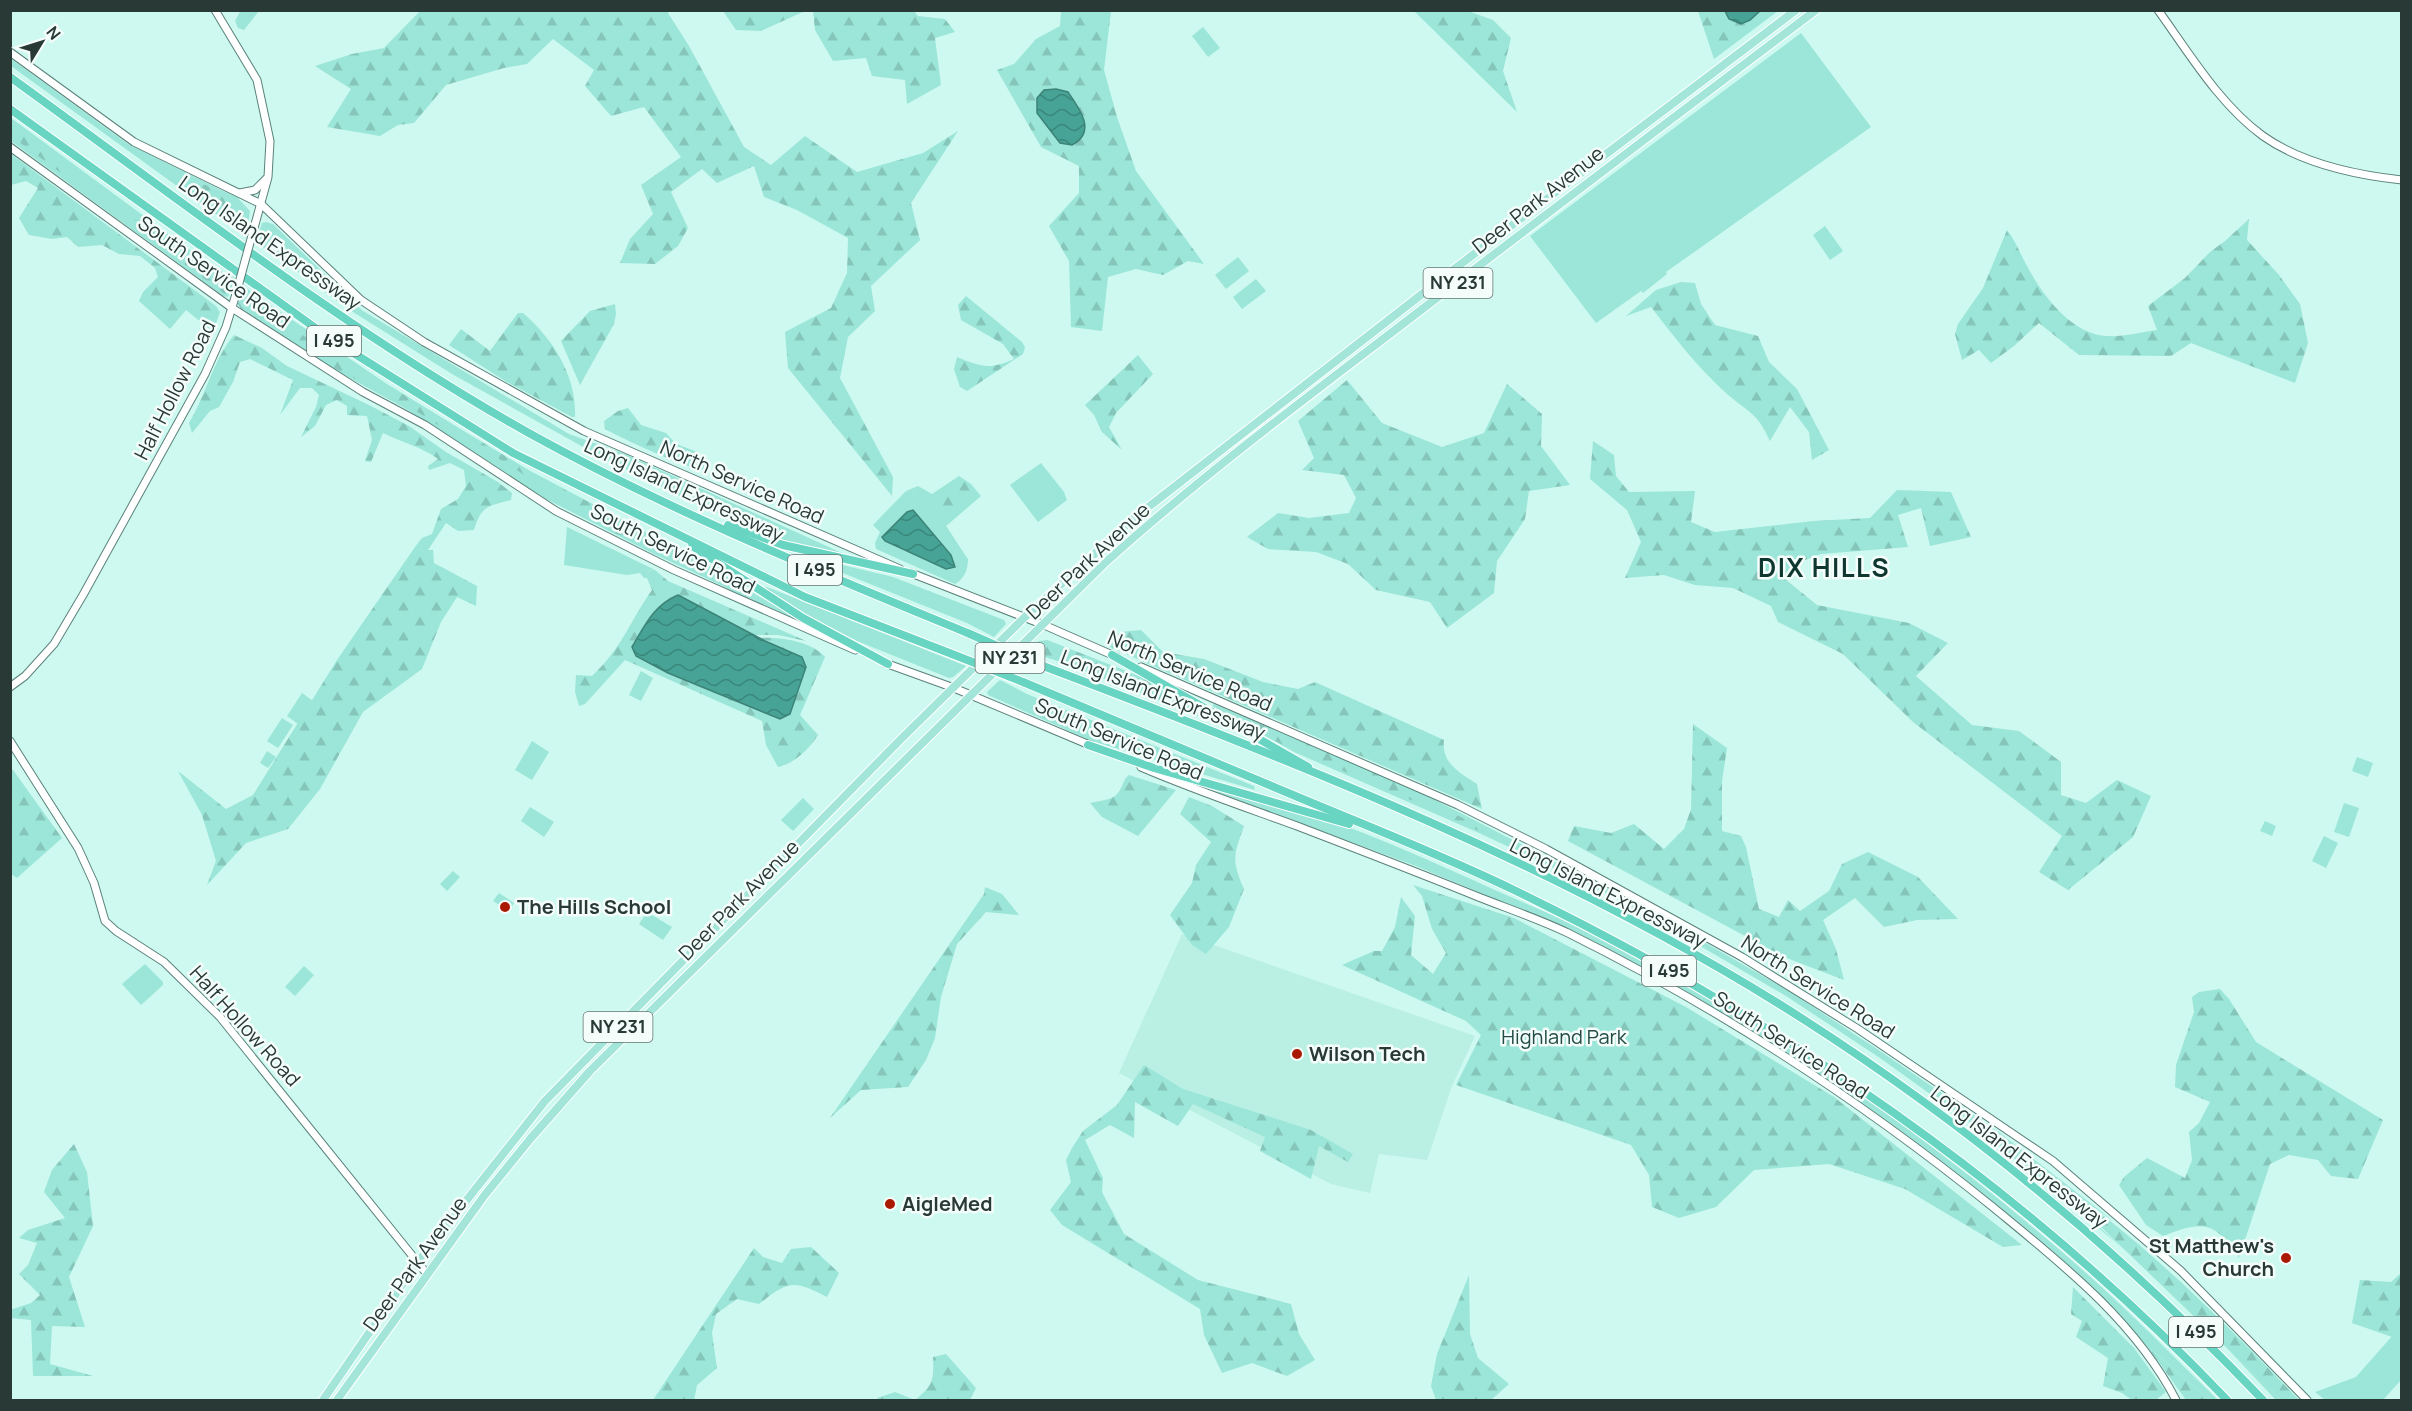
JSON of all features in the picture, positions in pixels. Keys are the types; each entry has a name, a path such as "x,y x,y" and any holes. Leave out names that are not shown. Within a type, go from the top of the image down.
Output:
{"highway":[{"name":"Long Island Expressway","path":"10,77 273,267 395,350 526,431 662,502 817,571 1038,663 1318,774 1523,866 1599,904 1738,980 1849,1049 1932,1107 2065,1212 2170,1306 2263,1401"},
{"name":"Long Island Expressway","path":"10,109 258,288 390,378 513,453 805,597 1023,682 1440,857 1512,889 1658,965 1790,1042 1852,1083 1980,1176 2040,1225 2144,1318 2227,1401"},
{"path":"662,502 783,545 913,574"},
{"path":"680,537 702,554 803,618 888,664"},
{"path":"1112,655 1298,759 1318,774"},
{"path":"1088,745 1154,768 1315,812 1440,857"}],"main road":[{"name":"Half Hollow Road","path":"10,687 41,660 59,635 206,375 232,308 268,177 270,141 257,80 215,10"},
{"name":"Deer Park Avenue","path":"323,1401 417,1263 545,1101 1025,617 1095,551 1150,505 1449,273 1796,10"},
{"name":"Deer Park Avenue","path":"337,1401 484,1196 590,1071 912,752 1140,531 1235,454 1816,10"},
{"path":"2158,10 2217,90 2244,119 2264,136 2285,148 2334,167 2359,174 2402,180"},
{"name":"North Service Road","path":"10,52 134,142 261,204 361,300 424,342 584,431 913,574 1044,625 1458,805 1546,849 1742,957 1858,1029 2053,1161 2181,1271 2307,1401"},
{"name":"South Service Road","path":"10,147 232,308 363,392 425,425 556,511 743,602 888,664 954,688 1185,786 1295,825 1566,932 1694,1000 1819,1080 1938,1164 2040,1245 2118,1320 2148,1355 2176,1401"},
{"path":"238,193 255,190 268,177"},
{"name":"Half Hollow Road","path":"10,741 78,848 94,883 105,921 164,962 220,1017 427,1274"},
{"path":"622,1023 630,1032"}],"shaded area":[{"name":"Wilson Tech","path":"1182,934 1475,1036 1452,1086 1427,1160 1379,1154 1370,1193 1331,1184 1119,1073"}],"green space":[{"path":"241,10 259,11 244,30 238,28 235,21"},
{"path":"420,11 669,11 668,13 689,46 744,147 771,165 805,136 857,172 923,153 958,131 911,203 920,240 871,286 875,311 848,337 840,378 893,477 892,496 788,368 785,332 831,308 847,273 848,238 797,210 764,197 754,166 717,183 702,169 671,192 688,228 678,246 655,264 620,263 630,239 653,214 641,185 681,157 644,107 611,116 585,86 594,70 553,39 527,64 504,68 446,85 414,123 398,125 380,136 327,127 351,89 315,66 352,54 384,48"},
{"path":"723,11 805,11 761,31 736,30"},
{"path":"813,11 914,11 918,16 945,19 955,32 935,38 941,85 907,104 905,80 872,76 866,58 833,61 815,30"},
{"path":"1061,11 1111,11 1104,70 1117,117 1136,171 1204,264 1188,261 1163,275 1136,269 1108,277 1102,331 1071,327 1069,261 1049,226 1079,193 1079,166 1041,147 997,70 1014,64 1036,39 1060,26"},
{"path":"1414,11 1468,11 1493,20 1511,38 1503,71 1517,112"},
{"path":"1698,11 1725,11 1741,24 1760,11 1778,11 1714,59"},
{"path":"1203,27 1220,48 1208,57 1192,36"},
{"path":"1801,33 1871,127 1666,272 1667,274 1643,293 1641,291 1596,323 1530,236"},
{"path":"10,58 128,144 223,191 167,172 231,225 11,66"},
{"path":"11,118 213,267 235,278 228,297 223,296 11,141"},
{"path":"10,127 71,168 110,202 180,251 220,277 235,278 232,287 225,294 11,136"},
{"path":"11,154 216,306 220,312 213,332 186,310 170,329 139,301 143,292 158,277 155,268 140,256 119,254 102,245 78,247 67,237 52,239 29,235 19,218 38,188 26,181 11,185"},
{"path":"165,171 237,197 250,211 246,238"},
{"path":"2249,219 2247,240 2279,275 2300,304 2308,343 2295,383 2191,343 2171,356 2079,355 2039,323 1991,363 1979,350 1962,360 1955,334 1958,324 1983,288 2007,230 2033,277 2059,312 2082,329 2094,334 2113,336 2157,330 2148,306 2185,278 2210,252"},
{"path":"262,223 273,224 363,311 569,434 625,454 855,559 782,542 694,503 603,458 452,374 345,307 270,251 255,244"},
{"path":"1825,226 1843,251 1830,260 1813,235"},
{"path":"1238,257 1249,271 1226,289 1215,275"},
{"path":"1256,279 1266,291 1242,309 1233,297"},
{"path":"1681,282 1695,283 1701,304 1715,325 1758,336 1769,362 1797,389 1829,450 1812,460 1809,432 1790,407 1770,441 1756,418 1707,374 1651,307 1626,316 1656,290"},
{"path":"243,284 251,292 387,384 466,433 530,471 702,562 805,624 656,555 546,499 408,410 310,356 241,309 238,304"},
{"path":"243,286 262,308 379,386 393,388 530,471 702,562 751,591 751,596 749,599 728,589 648,541 617,534 460,434 449,432 408,406 311,356 241,309 238,304"},
{"path":"966,296 1022,342 1025,347 1023,354 967,391 960,387 954,369 957,357 986,366 998,365 1014,359 1003,344 961,320 958,305"},
{"path":"615,304 614,324 580,385 561,341 590,311"},
{"path":"518,313 523,313 534,323 561,359 572,387 575,417 505,381 449,345 461,329 490,351"},
{"path":"234,335 262,348 287,366 409,426 512,493 511,500 487,508 479,516 474,530 458,531 446,523 428,550 433,550 434,563 477,586 476,606 457,597 441,622 422,669 363,712 320,789 288,829 246,843 207,885 216,861 202,815 178,771 226,809 253,795 337,660 415,547 422,538 432,534 441,509 458,499 466,486 464,470 450,463 429,470 428,466 438,459 383,433 371,462 365,461 372,440 367,416 347,415 347,406 337,400 326,405 315,426 301,437 316,407 319,395 312,388 300,388 280,415 293,380 250,359 240,362 233,382 219,407 210,411 192,433 189,423 220,355"},
{"path":"1138,355 1153,374 1116,413 1109,427 1122,450 1102,432 1094,415 1085,405"},
{"path":"1347,380 1382,423 1442,447 1484,433 1507,384 1542,414 1541,446 1570,485 1529,491 1525,519 1497,561 1494,593 1447,628 1430,602 1376,590 1348,564 1316,552 1268,549 1247,537 1278,513 1309,518 1349,513 1356,498 1344,475 1302,470 1314,458 1298,421"},
{"path":"628,408 641,425 666,433 676,444 695,451 707,470 687,466 605,429 604,421 618,411"},
{"path":"1593,441 1614,455 1616,476 1629,492 1695,491 1691,522 1715,532 1813,521 1870,518 1897,490 1951,492 1971,537 1930,546 1921,508 1898,515 1908,547 1821,554 1792,565 1785,579 1817,605 1909,623 1948,643 1916,676 1972,725 2019,731 2061,762 2061,795 2086,803 2117,780 2151,796 2133,837 2068,890 2039,872 2062,836 1913,722 1843,654 1778,622 1771,606 1733,588 1695,585 1664,575 1625,578 1641,542 1627,510 1590,479"},
{"path":"1041,463 1064,492 1067,500 1038,522 1010,485"},
{"path":"959,476 971,484 981,496 945,527 923,501 906,491 918,486 932,494"},
{"path":"906,491 916,495 934,510 968,559 965,574 955,584 876,549 875,543 880,532 873,525","holes":["895,546 955,567 946,569"]},
{"path":"567,527 655,570 645,571 648,578 644,578 640,573 627,575 564,565"},
{"path":"809,557 893,577 1004,620 1006,624 994,637 967,623 818,563"},
{"path":"655,570 668,581 806,641 778,635 752,635 678,595 636,656 668,673 780,718 765,641 759,638 795,641 812,647 825,657 800,715 818,735 796,759 778,767 766,745 762,721 625,660 585,704 579,706 575,692 576,675 592,676 611,655 652,590 644,571"},
{"path":"766,587 966,666 949,678 857,641 796,610 764,590"},
{"path":"1141,630 1163,652 1204,659 1263,682 1298,689 1315,682 1444,740 1444,748 1449,761 1458,771 1477,784 1482,809 1105,645 1120,632"},
{"path":"1047,640 1141,677 1216,721 1215,723 1067,664 1029,652 1039,641"},
{"path":"1047,640 1141,677 1175,696 1180,706 1140,693 1039,653 1039,646"},
{"path":"641,671 653,678 641,701 629,695"},
{"path":"1000,680 1027,694 1254,786 1255,790 1092,741 988,695 987,692"},
{"path":"302,693 313,701 298,724 287,716"},
{"path":"1214,704 1408,786 1641,906 1789,991 2000,1133 2112,1220 2024,1160 2125,1250 1976,1127 1880,1058 1786,996 1640,911 1479,833 1294,752 1212,706"},
{"path":"1227,710 1410,787 1415,795 1556,863 1556,866 1280,743"},
{"path":"282,718 293,725 278,748 267,741"},
{"path":"1693,724 1727,748 1722,781 1722,831 1741,836 1746,847 1759,909 1779,917 1788,900 1800,911 1829,891 1842,864 1868,852 1918,877 1958,919 1917,920 1884,927 1855,898 1823,920 1836,949 1844,980 1784,957 1568,841 1574,826 1611,833 1634,824 1664,849 1684,829 1691,809"},
{"path":"532,741 549,752 532,780 515,770"},
{"path":"267,751 276,757 268,768 260,763"},
{"path":"2357,757 2373,763 2368,777 2352,771"},
{"path":"10,770 13,770 62,838 17,878 11,874"},
{"path":"1129,775 1176,790 1138,836 1102,817 1090,803 1115,795"},
{"path":"1218,789 1315,816 1407,851 1569,923 1714,1001 1843,1083 1967,1174 2085,1272 2218,1400 2210,1400 2147,1346 2087,1283 1969,1183 1827,1079 1732,1020 1604,947 1524,911 1416,866 1217,792"},
{"path":"1189,797 1212,806 1244,826 1235,857 1237,871 1244,889 1229,927 1206,954 1192,945 1170,915 1192,883 1196,865 1211,842 1180,814"},
{"path":"803,798 814,809 793,831 781,820"},
{"path":"2344,803 2359,808 2349,837 2334,832"},
{"path":"530,807 554,822 544,837 521,821"},
{"path":"2265,821 2276,826 2272,836 2260,831"},
{"path":"2324,836 2338,843 2326,868 2312,861"},
{"path":"453,871 460,877 447,891 440,884"},
{"name":"Highland Park","path":"1413,885 1514,918 1686,1007 1834,1097 2022,1245 2003,1247 1905,1189 1829,1164 1754,1170 1716,1207 1679,1218 1652,1207 1649,1175 1631,1145 1456,1085 1481,1035 1466,1021 1342,965 1374,951 1382,951 1395,927 1401,897 1415,916 1411,955 1433,974 1446,953 1432,929 1422,896"},
{"path":"985,887 1002,894 1019,915 986,912 957,944 941,997 935,1038 926,1060 908,1087 861,1090 830,1118 984,894"},
{"path":"499,893 514,903 509,911 493,901"},
{"path":"647,912 672,927 663,940 639,924"},
{"path":"145,964 163,982 163,985 141,1005 122,984"},
{"path":"304,966 314,975 295,996 285,987"},
{"path":"2220,989 2229,999 2256,1042 2383,1120 2358,1179 2331,1176 2318,1160 2289,1155 2270,1164 2239,1258 2223,1237 2207,1227 2188,1227 2163,1236 2146,1225 2119,1185 2124,1177 2147,1158 2185,1178 2192,1160 2189,1132 2199,1123 2210,1102 2175,1087 2176,1065 2194,1012 2192,997 2199,992"},
{"path":"1144,1065 1183,1089 1311,1130 1353,1154 1348,1162 1319,1146 1311,1179 1260,1151 1265,1137 1193,1104 1178,1126 1135,1102 1134,1138 1110,1125 1085,1140 1103,1178 1102,1192 1124,1234 1198,1280 1291,1304 1299,1334 1315,1360 1287,1376 1252,1363 1222,1373 1204,1335 1200,1309 1062,1225 1050,1210 1071,1182 1066,1160 1083,1131 1117,1105"},
{"path":"74,1144 87,1172 93,1226 69,1277 85,1327 52,1326 50,1364 93,1376 33,1376 31,1320 11,1318 10,1310 31,1303 40,1295 19,1274 28,1265 37,1243 19,1238 28,1230 65,1218 44,1192 52,1170"},
{"path":"2020,1156 2097,1210 2133,1239 2201,1301 2299,1400 2281,1400 2102,1228"},
{"path":"811,1247 839,1273 827,1297 806,1287 791,1285 777,1291 759,1304 737,1299 716,1314 712,1333 717,1368 697,1385 694,1400 653,1400 754,1248 763,1257 782,1263 791,1249"},
{"path":"2401,1273 2401,1327 2392,1337 2352,1323 2360,1280 2391,1282"},
{"path":"1469,1275 1470,1334 1478,1358 1509,1384 1491,1400 1436,1400 1431,1386 1437,1354"},
{"path":"2073,1287 2134,1348 2166,1392 2156,1400 2132,1400 2122,1393 2103,1386 2108,1358 2076,1337 2082,1321 2071,1314"},
{"path":"2401,1326 2401,1380 2383,1400 2325,1400 2315,1392 2356,1377"},
{"path":"2147,1346 2210,1400 2186,1400"},
{"path":"2225,1346 2281,1400 2276,1400"},
{"path":"946,1354 976,1388 970,1400 915,1400 926,1391 931,1382 933,1357"},
{"path":"895,1392 915,1400 879,1400 877,1398"}],"water":[{"path":"1725,10 1760,11 1741,24 1729,19"},
{"path":"1056,89 1068,92 1084,120 1084,134 1072,145 1060,143 1037,113 1037,98 1044,90"},
{"path":"913,510 951,555 955,567 946,569 885,541 882,537 907,512"},
{"path":"678,595 765,641 802,657 806,667 790,714 780,719 668,673 636,656 632,647 646,624 656,610"}],"place":[{"name":"The Hills School","path":"505,907"},
{"name":"Wilson Tech","path":"1297,1054"},
{"name":"AigleMed","path":"890,1204"},
{"name":"St Matthew's Church","path":"2286,1258"}],"district":[{"name":"DIX HILLS","path":"1824,568"}]}
